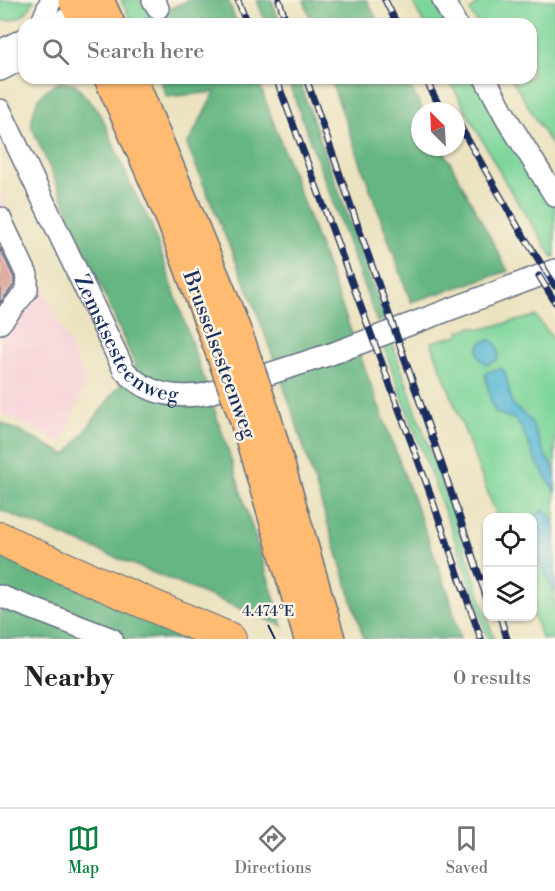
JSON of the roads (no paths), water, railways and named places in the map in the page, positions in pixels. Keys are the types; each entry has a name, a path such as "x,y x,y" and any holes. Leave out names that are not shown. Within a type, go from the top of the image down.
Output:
{"highway":[{"path":"0,538 34,555 230,639"}],"main road":[{"name":"Brusselsesteenweg","path":"110,84 170,219 232,350 255,417 318,632"},
{"name":"Brusselsesteenweg","path":"135,84 222,292 232,350"}],"street":[{"path":"44,18 51,0"},
{"path":"443,0 453,18"},
{"path":"0,36 16,54"},
{"path":"104,84 118,103"},
{"path":"488,84 507,119 555,195"},
{"name":"Zemstsesteenweg","path":"0,111 124,370 140,384 158,392 188,397 206,394 332,354 555,270"},
{"path":"0,218 27,275 27,290 0,323"},
{"path":"0,596 112,639"}],"water":[{"path":"491,340 496,344 499,355 497,360 487,365 480,358 478,350 482,343"},
{"path":"500,368 505,372 512,404 531,421 545,455 555,470 555,492 515,419 496,413 492,405 485,373"},
{"path":"544,510 549,513 555,530 555,591 537,555 537,514"}],"railway":[{"path":"238,0 245,18"},
{"path":"279,0 285,18"},
{"path":"385,0 394,18"},
{"path":"278,84 426,482 481,639"},
{"path":"308,84 483,587"},
{"path":"428,84 437,102"},
{"path":"465,135 555,286"},
{"path":"539,276 555,302"},
{"path":"502,621 507,639"}]}
